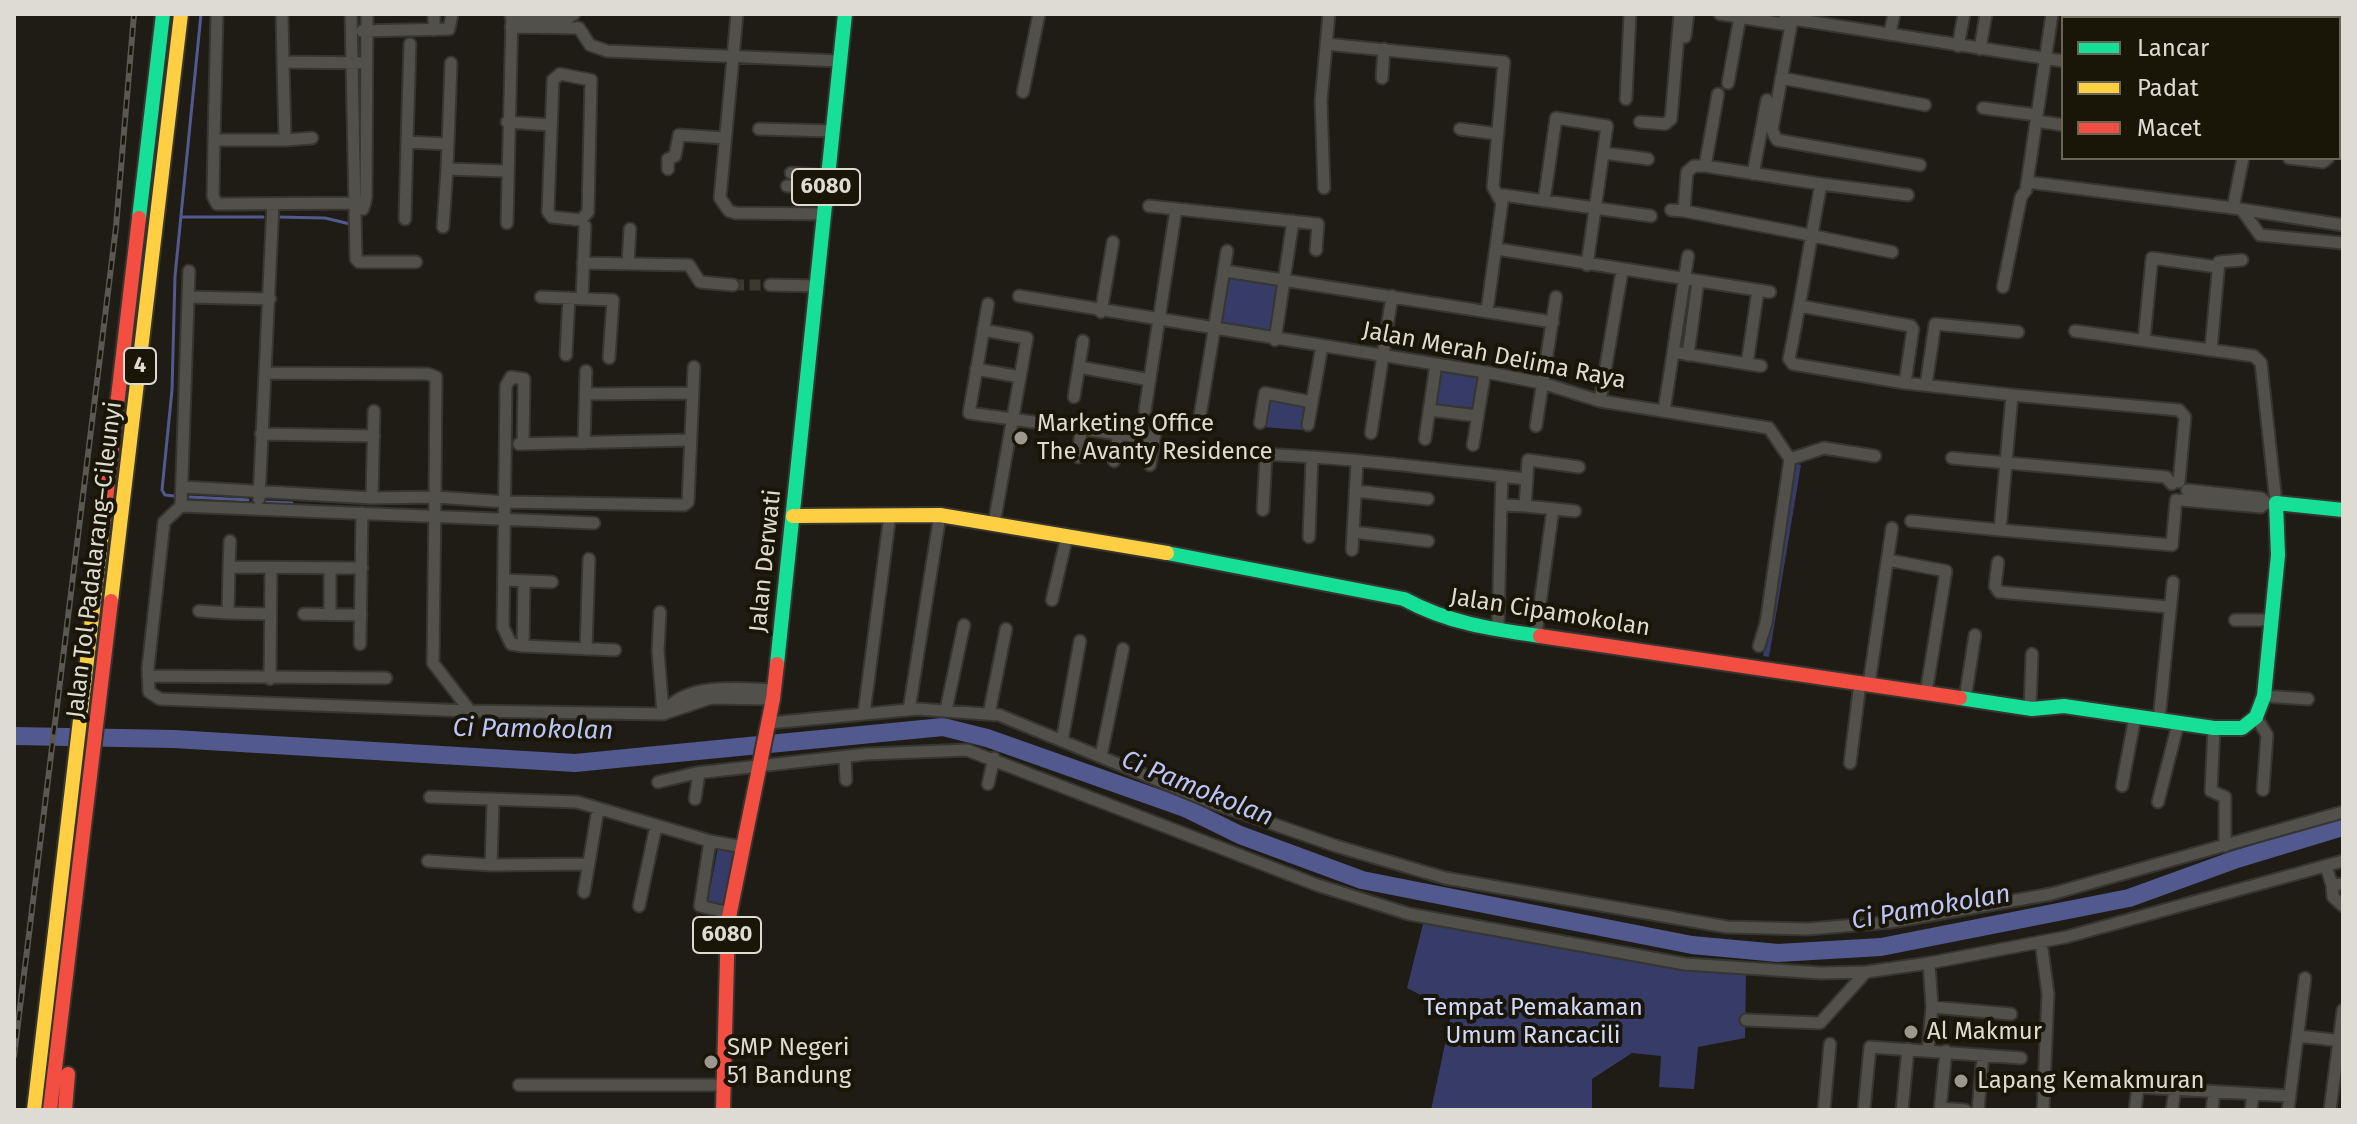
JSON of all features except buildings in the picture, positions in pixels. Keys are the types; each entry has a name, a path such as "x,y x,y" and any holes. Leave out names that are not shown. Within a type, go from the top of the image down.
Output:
{"main road":[{"name":"Jalan Tol Padalarang–Cileunyi","path":"34,1110 163,14"},
{"name":"Jalan Tol Padalarang–Cileunyi","path":"50,1110 181,14"},
{"name":"Jalan Derwati","path":"723,1110 730,913 773,694 845,14"},
{"path":"2256,717 2264,696 2279,528 2271,503 2343,510"},
{"name":"Jalan Cipamokolan","path":"793,509 940,515 1264,569 1404,599 1449,622 1498,623 1755,667 2030,709 2064,706 2214,728 2242,728 2256,717"},
{"path":"65,1110 71,1041 72,934"}],"street":[{"path":"217,14 215,203 359,202"},
{"path":"282,14 285,140"},
{"path":"351,14 350,63 359,202"},
{"path":"367,14 357,261 416,262"},
{"path":"434,14 434,30"},
{"path":"351,31 451,28 452,14"},
{"path":"511,20 566,19 574,14"},
{"path":"737,14 720,198 729,211 823,214"},
{"path":"1023,92 1039,14"},
{"path":"1324,188 1321,117 1329,14"},
{"path":"1626,99 1630,14"},
{"path":"1640,122 1665,124 1671,119 1680,14"},
{"path":"1675,68 1682,61 1688,14"},
{"path":"1720,14 1783,24 1786,18"},
{"path":"1890,33 1894,14"},
{"path":"1964,14 1968,48"},
{"path":"1968,48 1986,14"},
{"path":"2003,287 2021,197 2027,182 2052,14"},
{"path":"1728,83 1740,17"},
{"path":"1786,18 1836,20 1968,48 2061,61"},
{"path":"1786,18 1791,25 1772,130 1777,140 1920,165"},
{"path":"511,20 579,28 590,45 607,51 839,61"},
{"path":"507,223 511,20"},
{"path":"405,219 410,44"},
{"path":"1326,44 1504,62 1493,187 1502,203"},
{"path":"1382,78 1384,49"},
{"path":"283,62 367,63"},
{"path":"443,227 451,63"},
{"path":"555,77 590,77 588,212 581,220 552,217 548,212 550,125 555,77"},
{"path":"1781,78 1925,105"},
{"path":"1705,166 1718,94"},
{"path":"1753,174 1767,100"},
{"path":"1983,108 2061,124"},
{"path":"1544,201 1556,118 1607,126 1587,265"},
{"path":"507,122 550,125"},
{"path":"759,129 832,131"},
{"path":"1460,129 1498,134"},
{"path":"668,169 669,158 675,156 679,135 725,138"},
{"path":"214,140 312,138"},
{"path":"407,142 448,144"},
{"path":"1604,153 1648,159"},
{"path":"2243,160 2237,209 2260,235 2343,243"},
{"path":"2306,160 2326,160"},
{"path":"1892,252 1677,210 1687,172 1694,166 1908,195"},
{"path":"447,169 506,171"},
{"path":"791,173 827,182"},
{"path":"787,186 827,182"},
{"path":"2027,182 2343,225"},
{"path":"1821,184 1789,359 1793,364 1905,383 2179,410 2185,417 2172,545 1911,521"},
{"path":"1487,311 1503,195 1651,216"},
{"path":"259,511 273,204"},
{"path":"1149,206 1318,224 1316,250"},
{"path":"1145,410 1176,209"},
{"path":"1275,340 1293,221"},
{"path":"582,299 585,226"},
{"path":"628,264 630,229"},
{"path":"1101,312 1113,242"},
{"path":"1497,249 1764,291 1747,364"},
{"path":"1200,416 1227,251"},
{"path":"1664,411 1688,256"},
{"path":"2144,340 2152,258 2217,267"},
{"path":"2211,349 2217,267 2221,260 2242,260"},
{"path":"583,263 689,265 700,282 733,285"},
{"path":"189,271 183,487 181,506 164,522 148,676 149,692 160,699 470,711 663,714"},
{"path":"1225,271 1553,322"},
{"path":"1600,401 1622,271"},
{"path":"1688,355 1698,281"},
{"path":"770,285 817,286"},
{"name":"Jalan Merah Delima Raya","path":"1019,296 1101,312 1485,372 1542,383 1600,401 1769,428 1790,459"},
{"path":"1371,433 1392,296"},
{"path":"189,297 270,299"},
{"path":"541,297 613,300 609,358"},
{"path":"1536,426 1556,297"},
{"path":"566,355 569,298"},
{"path":"988,304 969,413 1154,439"},
{"path":"1800,306 1911,326 1905,383"},
{"path":"1926,385 1935,324 2018,332"},
{"path":"983,330 1027,338 994,524"},
{"path":"1952,458 2166,477 2179,491 2252,496 2271,503 2261,363 2254,356 2075,331"},
{"path":"1074,397 1083,341"},
{"path":"1308,425 1322,346"},
{"path":"1673,352 1761,366"},
{"path":"1425,439 1436,364"},
{"path":"181,506 362,513 507,502 685,505 694,367"},
{"path":"1079,367 1150,380"},
{"path":"976,369 1020,377"},
{"path":"584,443 586,371"},
{"path":"1473,445 1485,372"},
{"path":"265,373 428,374 436,377 433,663 470,711"},
{"path":"523,444 524,379 511,377 506,386 506,638 513,645 615,650"},
{"path":"585,394 692,393"},
{"path":"1260,423 1265,393 1312,402"},
{"path":"2000,530 2012,395"},
{"path":"1429,410 1478,416"},
{"path":"372,498 374,411"},
{"path":"1150,465 1157,420"},
{"path":"1078,457 1081,431"},
{"path":"1114,461 1119,433"},
{"path":"261,434 374,436"},
{"path":"507,444 690,440"},
{"path":"1755,667 1790,459 1824,448 1875,456"},
{"path":"1250,454 1312,457 1527,479"},
{"path":"1263,510 1266,454"},
{"path":"1309,537 1312,457"},
{"path":"1525,506 1528,460 1579,467"},
{"path":"1352,550 1357,462"},
{"path":"1498,623 1502,476"},
{"path":"183,487 372,498 506,519 594,523"},
{"path":"1355,491 1428,499"},
{"path":"1501,505 1575,511"},
{"path":"1537,629 1553,509"},
{"path":"360,644 362,513"},
{"path":"864,713 890,515"},
{"path":"909,710 940,515"},
{"path":"1850,763 1892,528"},
{"path":"1353,532 1428,541"},
{"path":"1052,600 1067,536"},
{"path":"228,613 230,541"},
{"path":"586,649 589,559"},
{"path":"1888,560 1946,571 1926,693"},
{"path":"1998,562 1995,586 1999,592 2169,607"},
{"path":"229,567 362,568"},
{"path":"270,679 271,568"},
{"path":"330,569 330,614"},
{"path":"505,580 552,582"},
{"path":"523,646 524,581"},
{"path":"2159,720 2173,582"},
{"path":"199,611 269,614"},
{"path":"660,612 658,651 663,714"},
{"path":"304,614 361,615"},
{"path":"2235,620 2272,620"},
{"path":"946,710 964,625"},
{"path":"989,714 1006,629"},
{"path":"1965,699 1975,635"},
{"path":"1062,741 1080,641"},
{"path":"1101,756 1123,649"},
{"path":"2030,709 2032,654"},
{"path":"148,676 386,678"},
{"path":"663,714 670,703 699,692 773,694"},
{"path":"2264,696 2308,699"},
{"path":"768,726 909,710 946,710 1013,719 1240,812 1445,878 1727,927 1808,929 1891,922 2051,894 2343,812"},
{"path":"2122,786 2135,717"},
{"path":"2256,717 2267,735 2263,790"},
{"path":"2158,802 2178,724"},
{"path":"2214,728 2211,791 2225,797 2225,846"},
{"path":"658,782 699,773 845,757 935,749 967,750 1317,885 1409,914 1685,964 1821,973 1930,968 2041,942 2343,861"},
{"path":"845,757 846,780"},
{"path":"988,784 994,758"},
{"path":"695,799 699,773"},
{"path":"430,797 493,802 577,802 710,841 743,847"},
{"path":"491,865 493,802"},
{"path":"584,892 598,809"},
{"path":"639,906 656,826"},
{"path":"710,841 700,906 730,913"},
{"path":"428,861 491,865 587,864"},
{"path":"2326,866 2338,884 2333,897 2343,906"},
{"path":"2041,942 2048,994 2043,1110"},
{"path":"1928,1050 1932,1007 1930,968"},
{"path":"1746,1020 1820,1023 1866,972"},
{"path":"2288,1110 2305,978"},
{"path":"1932,1007 2011,1014"},
{"path":"2330,1110 2343,1010"},
{"path":"2298,1036 2341,1041"},
{"path":"1824,1110 1830,1044"},
{"path":"1864,1110 1870,1047 2021,1058"},
{"path":"1902,1110 1908,1049"},
{"path":"1946,1051 1940,1109 1965,1110"},
{"path":"1978,1110 1983,1055"},
{"path":"519,1085 724,1085"},
{"path":"2135,1110 2138,1087 2290,1096"},
{"path":"2172,1110 2175,1089"},
{"path":"2212,1110 2214,1092"},
{"path":"2251,1110 2253,1094"}],"green space":[{"path":"1226,274 1281,282 1273,336 1217,328"},
{"path":"1440,368 1482,375 1475,413 1434,406"},
{"path":"1266,398 1307,405 1303,430 1261,427"},
{"path":"1795,463 1801,465 1769,657 1763,656"},
{"path":"718,847 734,850 723,908 707,905"},
{"name":"Tempat Pemakaman Umum Rancacili","path":"1424,920 1746,970 1745,1038 1698,1047 1694,1089 1659,1087 1661,1056 1632,1053 1592,1079 1592,1110 1431,1110 1452,1011 1407,988"}],"waterway":[{"path":"174,496 165,495 162,490 172,390 175,276 201,14"},
{"path":"183,217 263,217"},
{"path":"277,217 325,218 350,224"},
{"path":"190,497 248,500"},
{"path":"266,502 292,503"},
{"name":"Ci Pamokolan","path":"14,736 174,739 575,763 943,727 987,738 1185,808 1240,835 1362,880 1692,945 1778,953 1881,947 2129,898 2234,860 2343,827"}],"tunnel":[{"path":"733,285 770,285"}],"railway":[{"path":"14,1056 116,227 134,14"}],"traffic: fast":[{"path":"139,218 163,14"},
{"path":"777,664 845,14"},
{"path":"1960,698 2032,709 2064,706 2214,728 2242,728 2256,717 2264,696 2278,555 2276,503 2343,510"},
{"path":"1167,553 1404,599 1453,619 1540,636"}],"traffic: slow":[{"path":"111,601 181,14"},
{"path":"793,516 940,515 1167,553"},
{"path":"34,1110 102,533"}],"traffic: jam":[{"path":"102,533 139,218"},
{"path":"50,1110 111,601"},
{"path":"1540,636 1960,698"},
{"path":"723,1110 728,922 773,699 777,664"},
{"path":"65,1110 68,1074"}],"place":[{"name":"Marketing Office The Avanty Residence","path":"1021,438"},
{"name":"Al Makmur","path":"1911,1032"},
{"name":"SMP Negeri 51 Bandung","path":"711,1062"},
{"name":"Lapang Kemakmuran","path":"1961,1081"}]}
